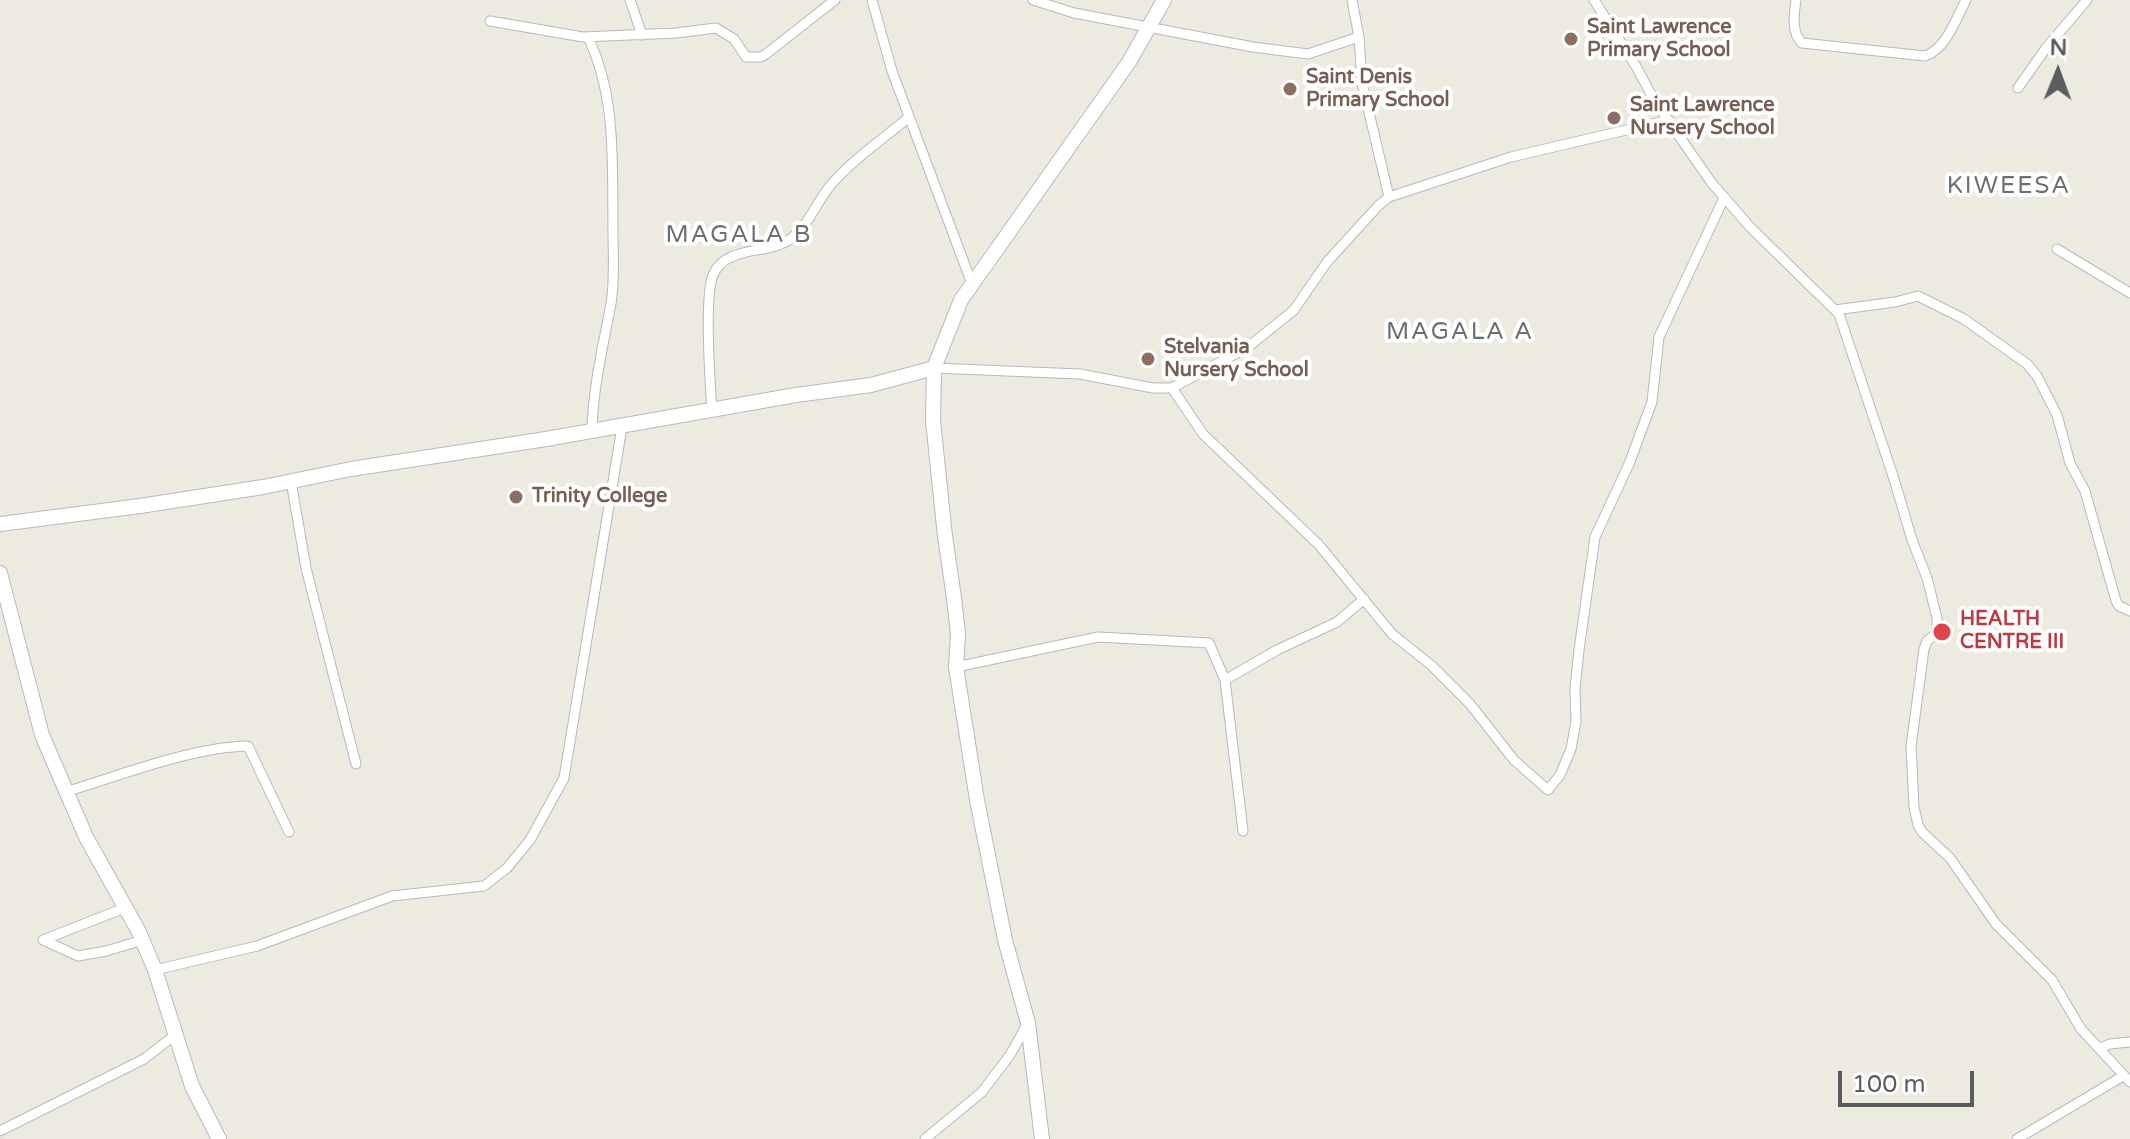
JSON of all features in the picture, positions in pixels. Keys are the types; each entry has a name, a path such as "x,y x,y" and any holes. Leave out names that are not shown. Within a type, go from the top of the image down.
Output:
{"street":[{"path":"630,0 642,35"},
{"path":"490,21 588,37 716,28 734,39 746,57 761,57 835,0"},
{"path":"872,0 892,71 972,284"},
{"path":"1033,0 1074,13 1253,47 1308,54 1359,37"},
{"path":"1042,1139 1028,1023 1005,940 977,800 956,667 956,610 933,421 934,368 961,300 1129,62 1164,0"},
{"path":"1352,0 1359,37 1362,83 1389,197"},
{"path":"1594,0 1692,158 1724,198 1835,310 1849,338 1912,540 1927,578 1937,618 1937,633 1927,641 1924,649 1911,746 1918,825 1950,858 1996,924 2052,980 2081,1029 2127,1079 2017,1139"},
{"path":"1796,0 1794,20 1797,37 1802,43 1925,56 1935,53 1943,43 1966,0"},
{"path":"2018,88 2046,48 2087,0"},
{"path":"588,37 604,82 610,111 612,155 612,298 593,397 592,431"},
{"path":"712,410 709,323 713,275 728,258 790,239 807,221 830,187 909,117"},
{"path":"0,524 163,503 359,467 622,427 871,385 934,368 1080,374 1153,388 1172,388 1248,347 1294,310 1327,262 1389,197 1511,157 1669,120"},
{"path":"1172,388 1203,434 1319,545 1392,634 1431,665 1470,704 1514,760 1548,790 1560,775 1571,749 1576,722 1578,663 1595,537 1624,476 1652,402 1659,337 1724,198"},
{"path":"2057,249 2130,293"},
{"path":"1835,310 1880,305 1918,296 1964,319 2027,364 2037,376 2057,415 2070,463 2085,491 2116,601 2130,611"},
{"path":"155,970 257,946 392,896 484,886 507,868 530,840 564,778 622,427"},
{"path":"291,481 306,568 356,764"},
{"path":"0,573 42,735 86,837 143,940 192,1086 219,1139"},
{"path":"1225,680 1277,650 1337,622 1364,599"},
{"path":"956,667 1098,637 1209,643 1225,680 1243,831"},
{"path":"65,792 185,757 230,746 248,746 289,832"},
{"path":"127,907 43,940 78,956 143,940"},
{"path":"925,1139 982,1092 1028,1023"},
{"path":"0,1131 144,1059 175,1035"},
{"path":"2100,1048 2130,1042"}],"place":[{"name":"Saint Lawrence Primary School","path":"1571,39"},
{"name":"Saint Denis Primary School","path":"1290,89"},
{"name":"Saint Lawrence Nursery School","path":"1614,118"},
{"name":"Stelvania Nursery School","path":"1148,359"},
{"name":"Trinity College","path":"516,497"},
{"name":"HEALTH CENTRE III","path":"1942,632"}],"district":[{"name":"KIWEESA","path":"2009,187"},
{"name":"MAGALA B","path":"739,236"},
{"name":"MAGALA A","path":"1460,333"}]}
